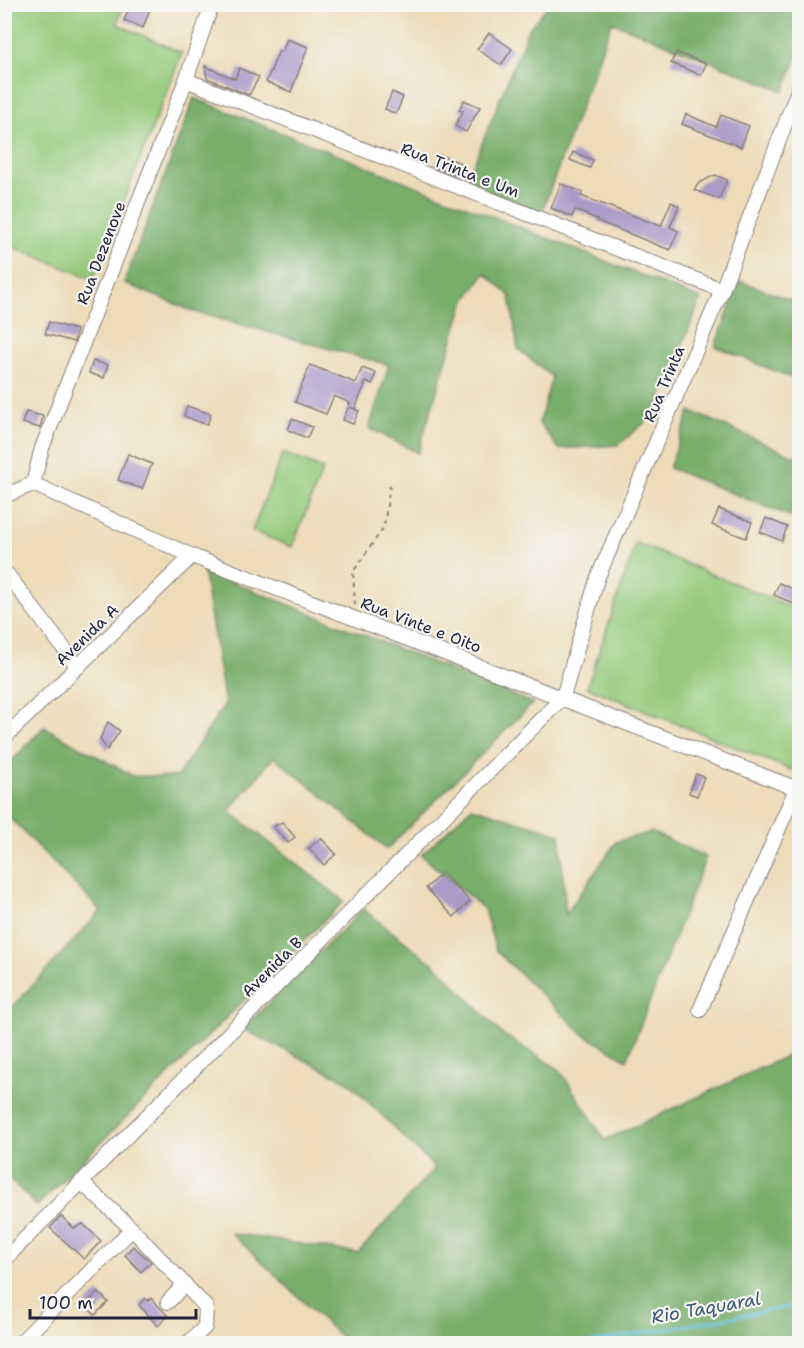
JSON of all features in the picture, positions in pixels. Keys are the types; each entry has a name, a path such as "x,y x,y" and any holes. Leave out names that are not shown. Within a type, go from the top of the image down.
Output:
{"street":[{"name":"Rua Dezenove","path":"33,484 42,448 186,80 212,4"},
{"name":"Rua Trinta e Um","path":"186,80 722,291"},
{"name":"Rua Trinta","path":"563,697 597,579 722,291 800,85"},
{"path":"4,496 33,484"},
{"name":"Rua Vinte e Oito","path":"33,484 192,556 563,697 798,790"},
{"name":"Avenida A","path":"4,738 192,556"},
{"path":"7,574 78,667"},
{"name":"Avenida B","path":"4,1260 563,697"},
{"path":"700,1010 798,790"},
{"path":"81,1182 132,1229 206,1307 206,1327 187,1344"},
{"path":"19,1344 132,1229"},
{"path":"168,1302 185,1284"}],"path":[{"path":"349,616 355,605 353,572 384,527 390,484"}],"green space":[{"path":"4,5 124,5 117,24 182,53 93,279 5,244"},
{"path":"548,5 799,5 799,52 784,91 612,22 541,214 465,185 528,30"},
{"path":"194,98 701,299 654,415 618,445 559,449 539,423 552,377 518,349 510,296 485,273 464,303 418,453 369,428 389,365 195,312 124,283"},
{"path":"740,281 799,303 799,381 715,346"},
{"path":"690,411 799,458 799,520 669,468"},
{"path":"283,453 323,469 292,547 252,531"},
{"path":"636,543 799,610 799,748 791,770 587,687"},
{"path":"203,570 533,703 387,849 274,757 229,811 344,901 37,1206 5,1175 5,1015 101,911 5,813 5,768 44,727 133,776 177,777 225,704"},
{"path":"472,807 560,834 566,914 616,842 651,832 706,857 627,1060 583,1034 496,951 484,909 421,855"},
{"path":"363,909 440,969 502,1034 559,1069 605,1140 789,1055 799,1068 799,1343 347,1343 231,1233 358,1253 435,1168 347,1081 243,1029"}],"building":[{"path":"131,4 152,4 143,28 124,20"},
{"path":"489,33 512,49 501,65 477,49"},
{"path":"287,39 308,47 291,92 266,82 279,51 282,52"},
{"path":"676,52 706,64 701,75 671,63"},
{"path":"205,66 235,79 239,68 259,77 249,95 207,78"},
{"path":"392,92 403,97 396,114 385,109"},
{"path":"464,100 480,107 466,132 455,126 463,111 459,110"},
{"path":"686,114 716,127 721,115 749,126 741,147 682,124"},
{"path":"573,152 593,160 590,168 570,160"},
{"path":"440,155 461,163 457,176 435,167"},
{"path":"715,175 727,180 719,199 694,190 699,183"},
{"path":"561,184 582,192 581,196 661,226 671,202 679,206 670,227 678,231 670,250 575,210 572,217 551,208"},
{"path":"49,322 77,330 74,342 45,334"},
{"path":"93,361 108,365 104,378 89,373"},
{"path":"310,365 356,383 362,368 376,373 372,384 366,382 355,409 350,407 359,411 353,424 343,420 350,403 334,396 326,414 295,402"},
{"path":"187,406 211,414 207,425 184,416"},
{"path":"26,412 43,416 40,428 22,423"},
{"path":"292,419 312,427 307,438 288,430"},
{"path":"128,454 152,464 142,489 118,480"},
{"path":"719,509 752,522 746,538 712,525"},
{"path":"766,518 787,527 782,541 760,532"},
{"path":"779,583 800,592 797,605 774,595"},
{"path":"108,722 120,731 107,750 100,739"},
{"path":"696,774 704,777 697,796 689,793"},
{"path":"282,822 295,837 288,843 273,827"},
{"path":"321,838 336,854 324,865 309,848"},
{"path":"442,873 470,901 454,917 426,888"},
{"path":"61,1216 74,1228 83,1224 101,1241 84,1259 50,1228"},
{"path":"133,1246 151,1262 141,1272 125,1255"},
{"path":"98,1292 108,1302 95,1315 85,1305"},
{"path":"145,1298 148,1301 151,1298 168,1316 158,1326 139,1305"}],"waterway":[{"name":"Rio Taquaral","path":"582,1344 800,1305"}]}
